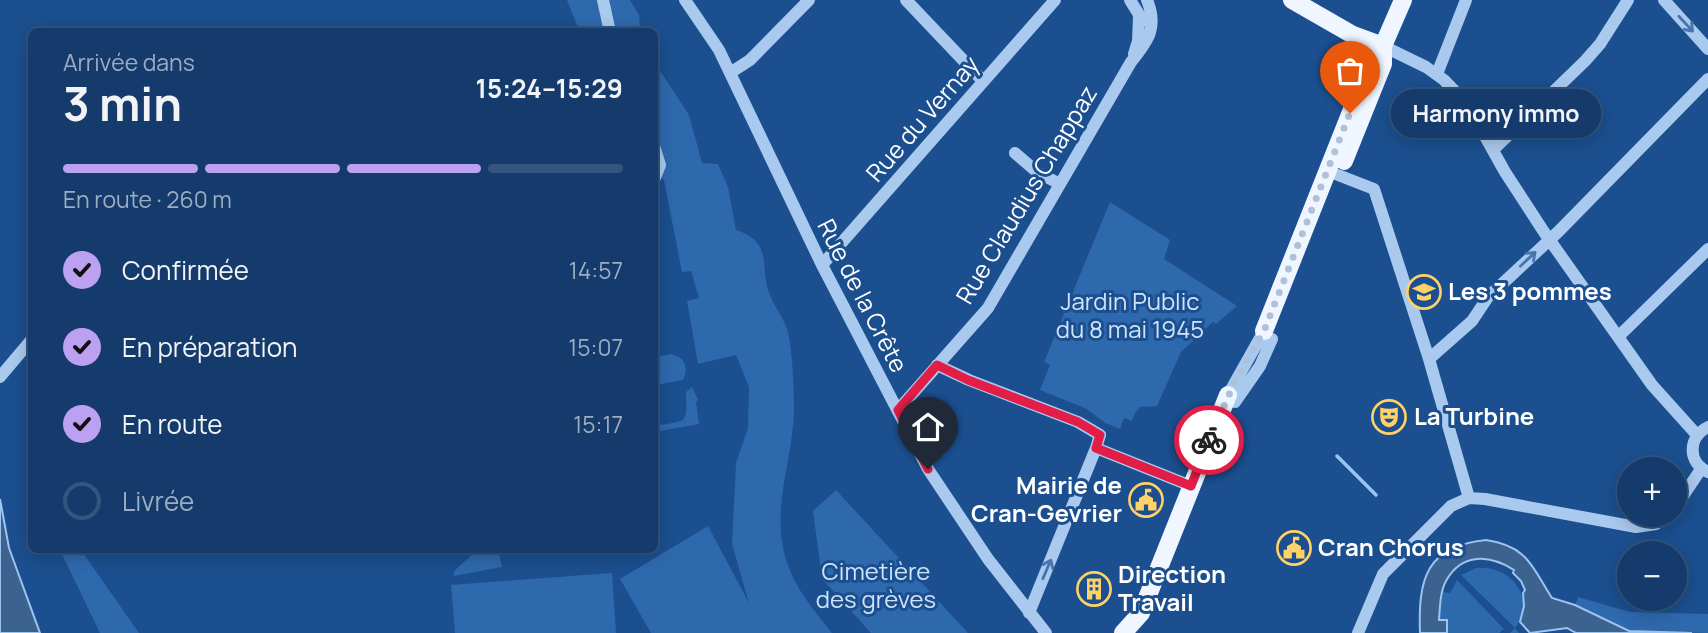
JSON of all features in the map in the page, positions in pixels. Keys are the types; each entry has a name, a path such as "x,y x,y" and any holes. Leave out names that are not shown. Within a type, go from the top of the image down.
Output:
{"main road":[{"path":"1292,0 1353,35 1383,47"},
{"path":"1268,335 1372,59 1383,47 1403,0"},
{"path":"1268,335 1383,64 1383,47"},
{"path":"1117,633 1125,633 1141,612 1191,486 1231,398"},
{"path":"1145,633 1148,613 1231,398"}],"street":[{"path":"603,0 609,28"},
{"name":"Rue de la Crête","path":"685,0 719,50 822,265 883,386 941,491 1046,633"},
{"path":"730,73 750,60 809,0"},
{"path":"906,0 983,82"},
{"path":"1130,0 1139,16 1152,30"},
{"path":"1147,0 1153,17 1152,30"},
{"path":"1437,75 1466,0"},
{"path":"1493,150 1585,61 1600,44 1628,0"},
{"path":"1664,0 1708,49"},
{"name":"Rue du Vernay","path":"822,265 983,82 1046,3"},
{"name":"Rue Claudius Chappaz","path":"1131,62 1138,41 1139,16"},
{"name":"Rue Claudius Chappaz","path":"898,410 988,308 1152,30"},
{"path":"1383,47 1414,60 1460,94 1473,111 1493,150 1549,240 1652,385 1697,435"},
{"path":"1429,359 1472,321 1488,297 1549,240 1708,79"},
{"path":"1015,153 1037,172 1059,184"},
{"path":"1338,175 1374,189 1429,359 1469,498"},
{"path":"1618,337 1708,249"},
{"path":"1231,398 1268,335"},
{"path":"0,377 28,343"},
{"path":"0,367 16,356"},
{"path":"937,365 968,380 1078,422 1100,435 1029,613"},
{"path":"1687,493 1705,470 1697,464 1692,452 1697,435 1708,427"},
{"path":"1096,448 1191,486"},
{"path":"1358,633 1383,574 1457,502 1469,498 1485,499 1617,523"}],"green space":[{"path":"567,0 630,0 639,15 640,28 578,28"},
{"path":"658,68 689,115 702,163 718,164 728,187 736,230 755,240 760,247 768,290 787,329 794,403 792,438 781,507 782,541 794,579 832,633 651,633 620,579 708,526 749,603 732,544 736,463 748,428 749,387 736,355 698,364 687,301 699,298 691,271 682,272 664,180 658,174"},
{"name":"Jardin Public du 8 mai 1945","path":"1110,202 1170,240 1164,259 1237,306 1216,324 1213,322 1181,352 1157,406 1140,407 1132,421 1124,418 1120,429 1105,423 1087,409 1040,390 1050,365 1044,362"},
{"path":"671,354 680,358 686,371 683,380 658,384 658,356"},
{"path":"692,387 698,400 699,424 658,431 658,426 683,420 686,392"},
{"name":"Cimetière des grèves","path":"836,490 968,633 871,633 822,579 813,511"},
{"path":"61,553 83,553 139,633 100,633"},
{"path":"474,553 499,553 502,567 454,576 454,571"},
{"path":"1476,568 1500,571 1517,585 1523,605 1515,628 1461,575"},
{"path":"612,573 616,633 455,633 451,585"},
{"path":"1457,580 1504,629 1499,633 1447,633 1447,620 1439,620 1442,592 1450,593"},
{"path":"1578,597 1617,608 1617,611 1708,614 1708,633 1629,631 1575,605"}],"shaded area":[{"path":"0,499 9,548 40,633 0,633"},
{"path":"1486,540 1511,547 1520,553 1552,598 1575,605 1629,631 1692,633 1576,633 1567,628 1530,633 1520,622 1525,590 1513,573 1514,570 1496,561 1477,559 1460,565 1444,585 1439,620 1447,620 1447,633 1420,633 1421,597 1430,568 1450,549"}],"waterway":[{"path":"1337,456 1376,495"}],"way so far":[{"path":"1209,440 1236,379 1264,331 1350,113"}],"place":[{"name":"Harmony immo","path":"1350,113"},
{"name":"Les 3 pommes","path":"1424,292"},
{"name":"La Turbine","path":"1389,417"},
{"name":"Mairie de Cran-Gevrier","path":"1146,500"},
{"name":"Cran Chorus","path":"1294,548"},
{"name":"Direction Travail","path":"1094,589"}],"route":[{"path":"928,469 898,410 937,365 968,380 1078,422 1100,435 1096,448 1191,486 1209,440"}]}
